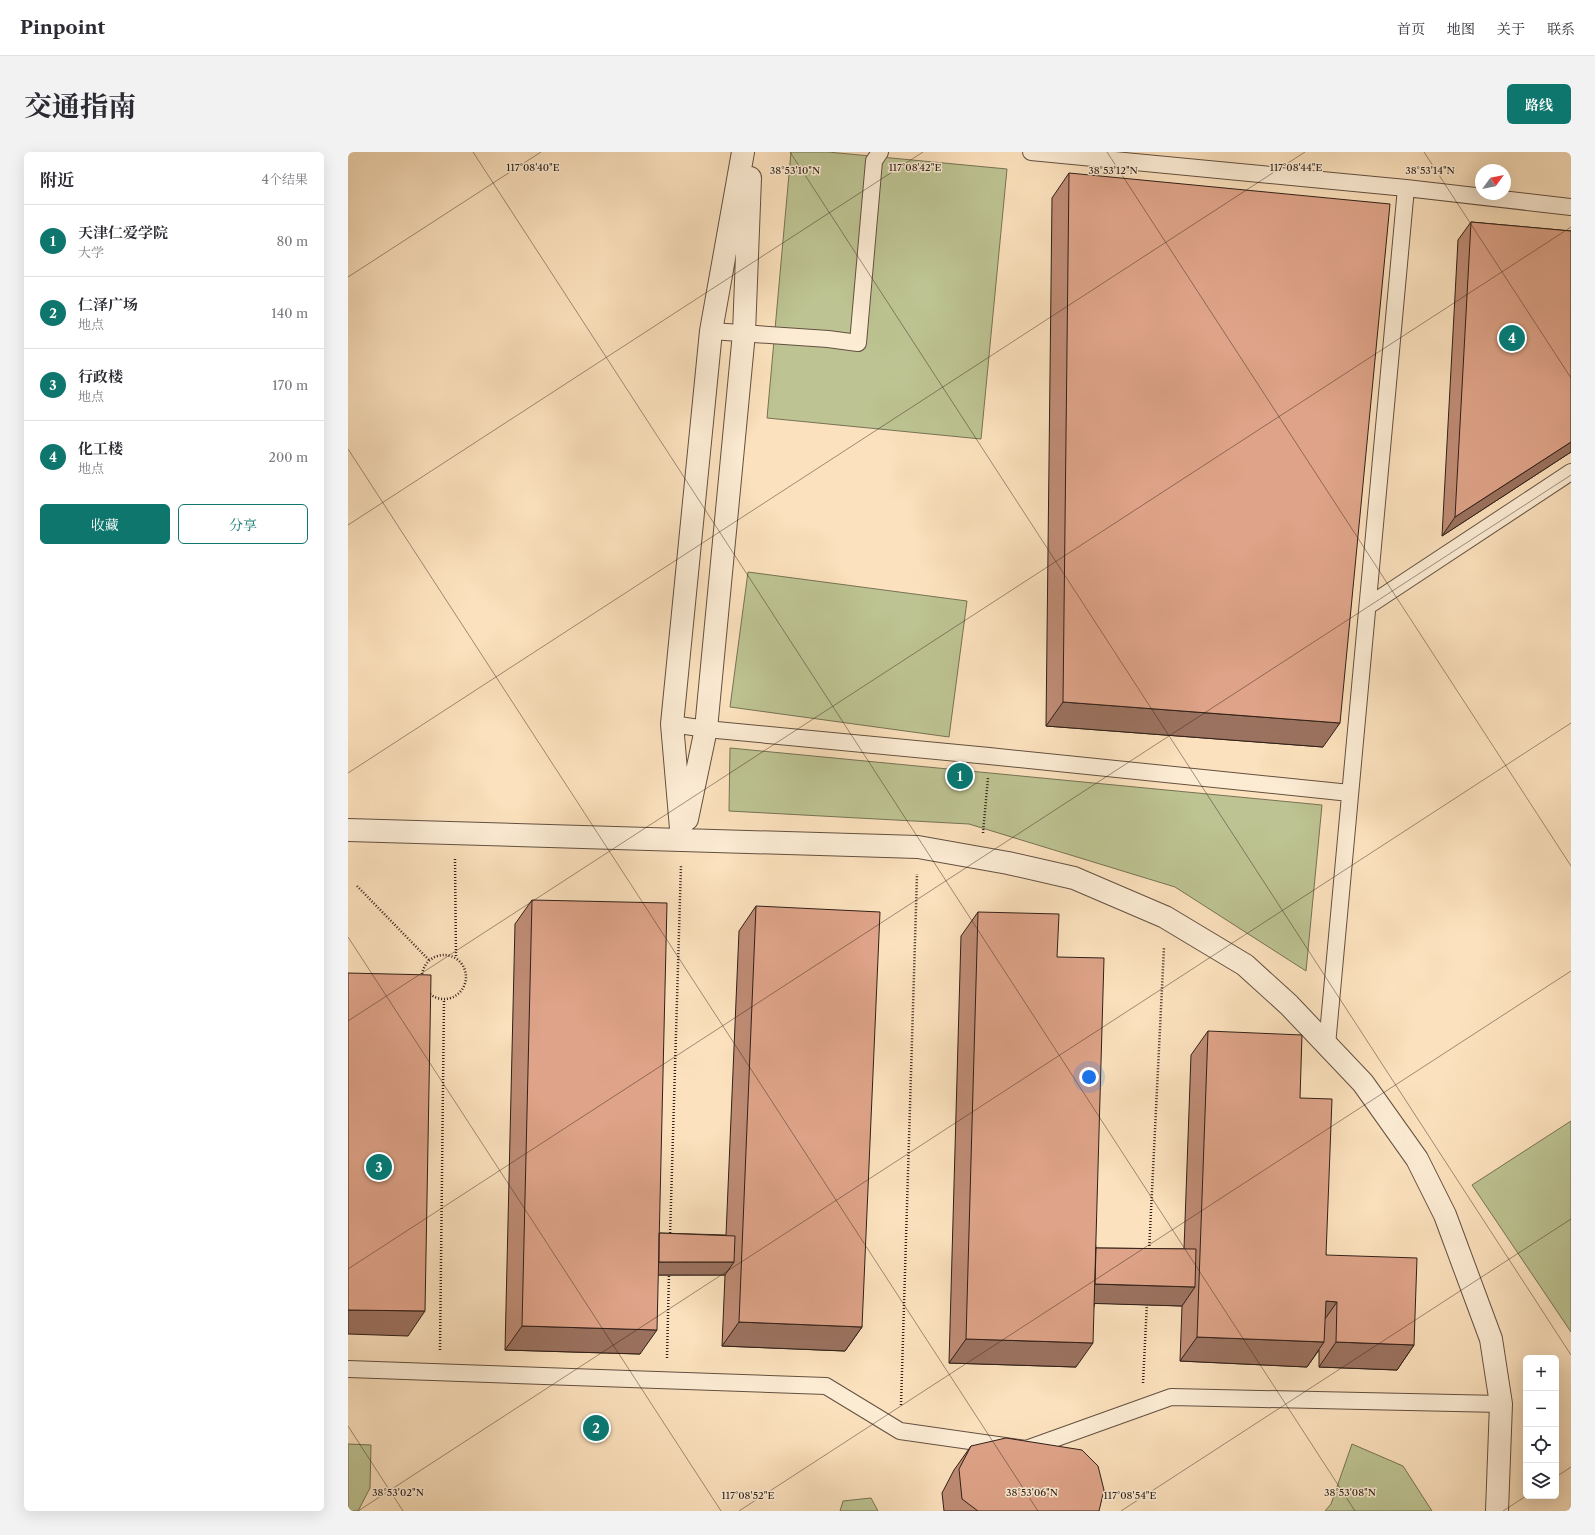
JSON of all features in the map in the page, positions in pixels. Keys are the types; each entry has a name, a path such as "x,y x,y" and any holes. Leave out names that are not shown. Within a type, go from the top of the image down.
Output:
{"street":[{"path":"682,840 672,724 711,331 743,152"},
{"path":"682,840 706,729 744,333 752,152"},
{"path":"348,830 918,847 981,858 1074,878 1165,917 1245,965 1289,1005 1363,1083 1417,1159 1445,1215 1491,1339 1501,1404 1497,1511"}],"lane":[{"path":"711,331 828,339 858,343 874,161 880,152"},
{"path":"1031,152 1406,188 1571,207"},
{"path":"1327,1046 1406,188"},
{"path":"1368,606 1571,472"},
{"path":"672,724 706,729 989,756 1350,794"},
{"path":"348,1370 826,1386 900,1431 1026,1449 1172,1397 1501,1404"}],"path":[{"path":"981,858 989,756"},
{"path":"454,833 456,958"},
{"path":"670,1238 682,840"},
{"path":"900,1431 918,847"},
{"path":"357,886 429,960"},
{"path":"1149,1258 1165,917"},
{"path":"442,955 456,958 461,963 464,969 465,983 457,994 444,999 430,994 425,988 422,981 424,966 429,960 435,956 442,955"},
{"path":"440,1373 444,999"},
{"path":"666,1381 669,1269"},
{"path":"1142,1408 1147,1297"}],"green space":[{"path":"791,152 828,152 1007,169 981,439 767,418"},
{"path":"748,572 967,601 949,737 730,707"},
{"path":"730,748 1322,805 1306,971 1175,887 969,824 729,811"},
{"path":"1571,1121 1571,1332 1472,1185"},
{"path":"348,1444 371,1445 370,1488 358,1511 348,1511"},
{"path":"1352,1444 1403,1466 1432,1511 1325,1511 1331,1504"},
{"path":"871,1498 878,1511 840,1511 843,1501"}],"building":[{"path":"1069,173 1390,204 1340,723 1063,702"},
{"path":"1471,222 1571,231 1571,442 1455,517"},
{"path":"532,900 667,903 657,1330 522,1326"},
{"path":"756,906 880,912 862,1327 739,1322"},
{"path":"978,912 1059,914 1057,957 1104,958 1093,1343 966,1339"},
{"path":"348,973 431,975 425,1311 348,1310"},
{"path":"1208,1031 1302,1035 1300,1098 1332,1099 1326,1255 1417,1258 1414,1345 1336,1342 1337,1302 1326,1301 1324,1342 1197,1337"},
{"path":"659,1233 735,1236 734,1262 659,1262"},
{"path":"1096,1248 1196,1249 1195,1287 1095,1284"},
{"path":"1006,1438 1082,1450 1098,1466 1104,1490 1099,1511 978,1511 962,1499 959,1469 971,1446"}],"place":[{"name":"化工楼","path":"1512,338"},
{"name":"天津仁爱学院","path":"960,776"},
{"name":"行政楼","path":"379,1167"},
{"name":"仁泽广场","path":"596,1428"}]}
